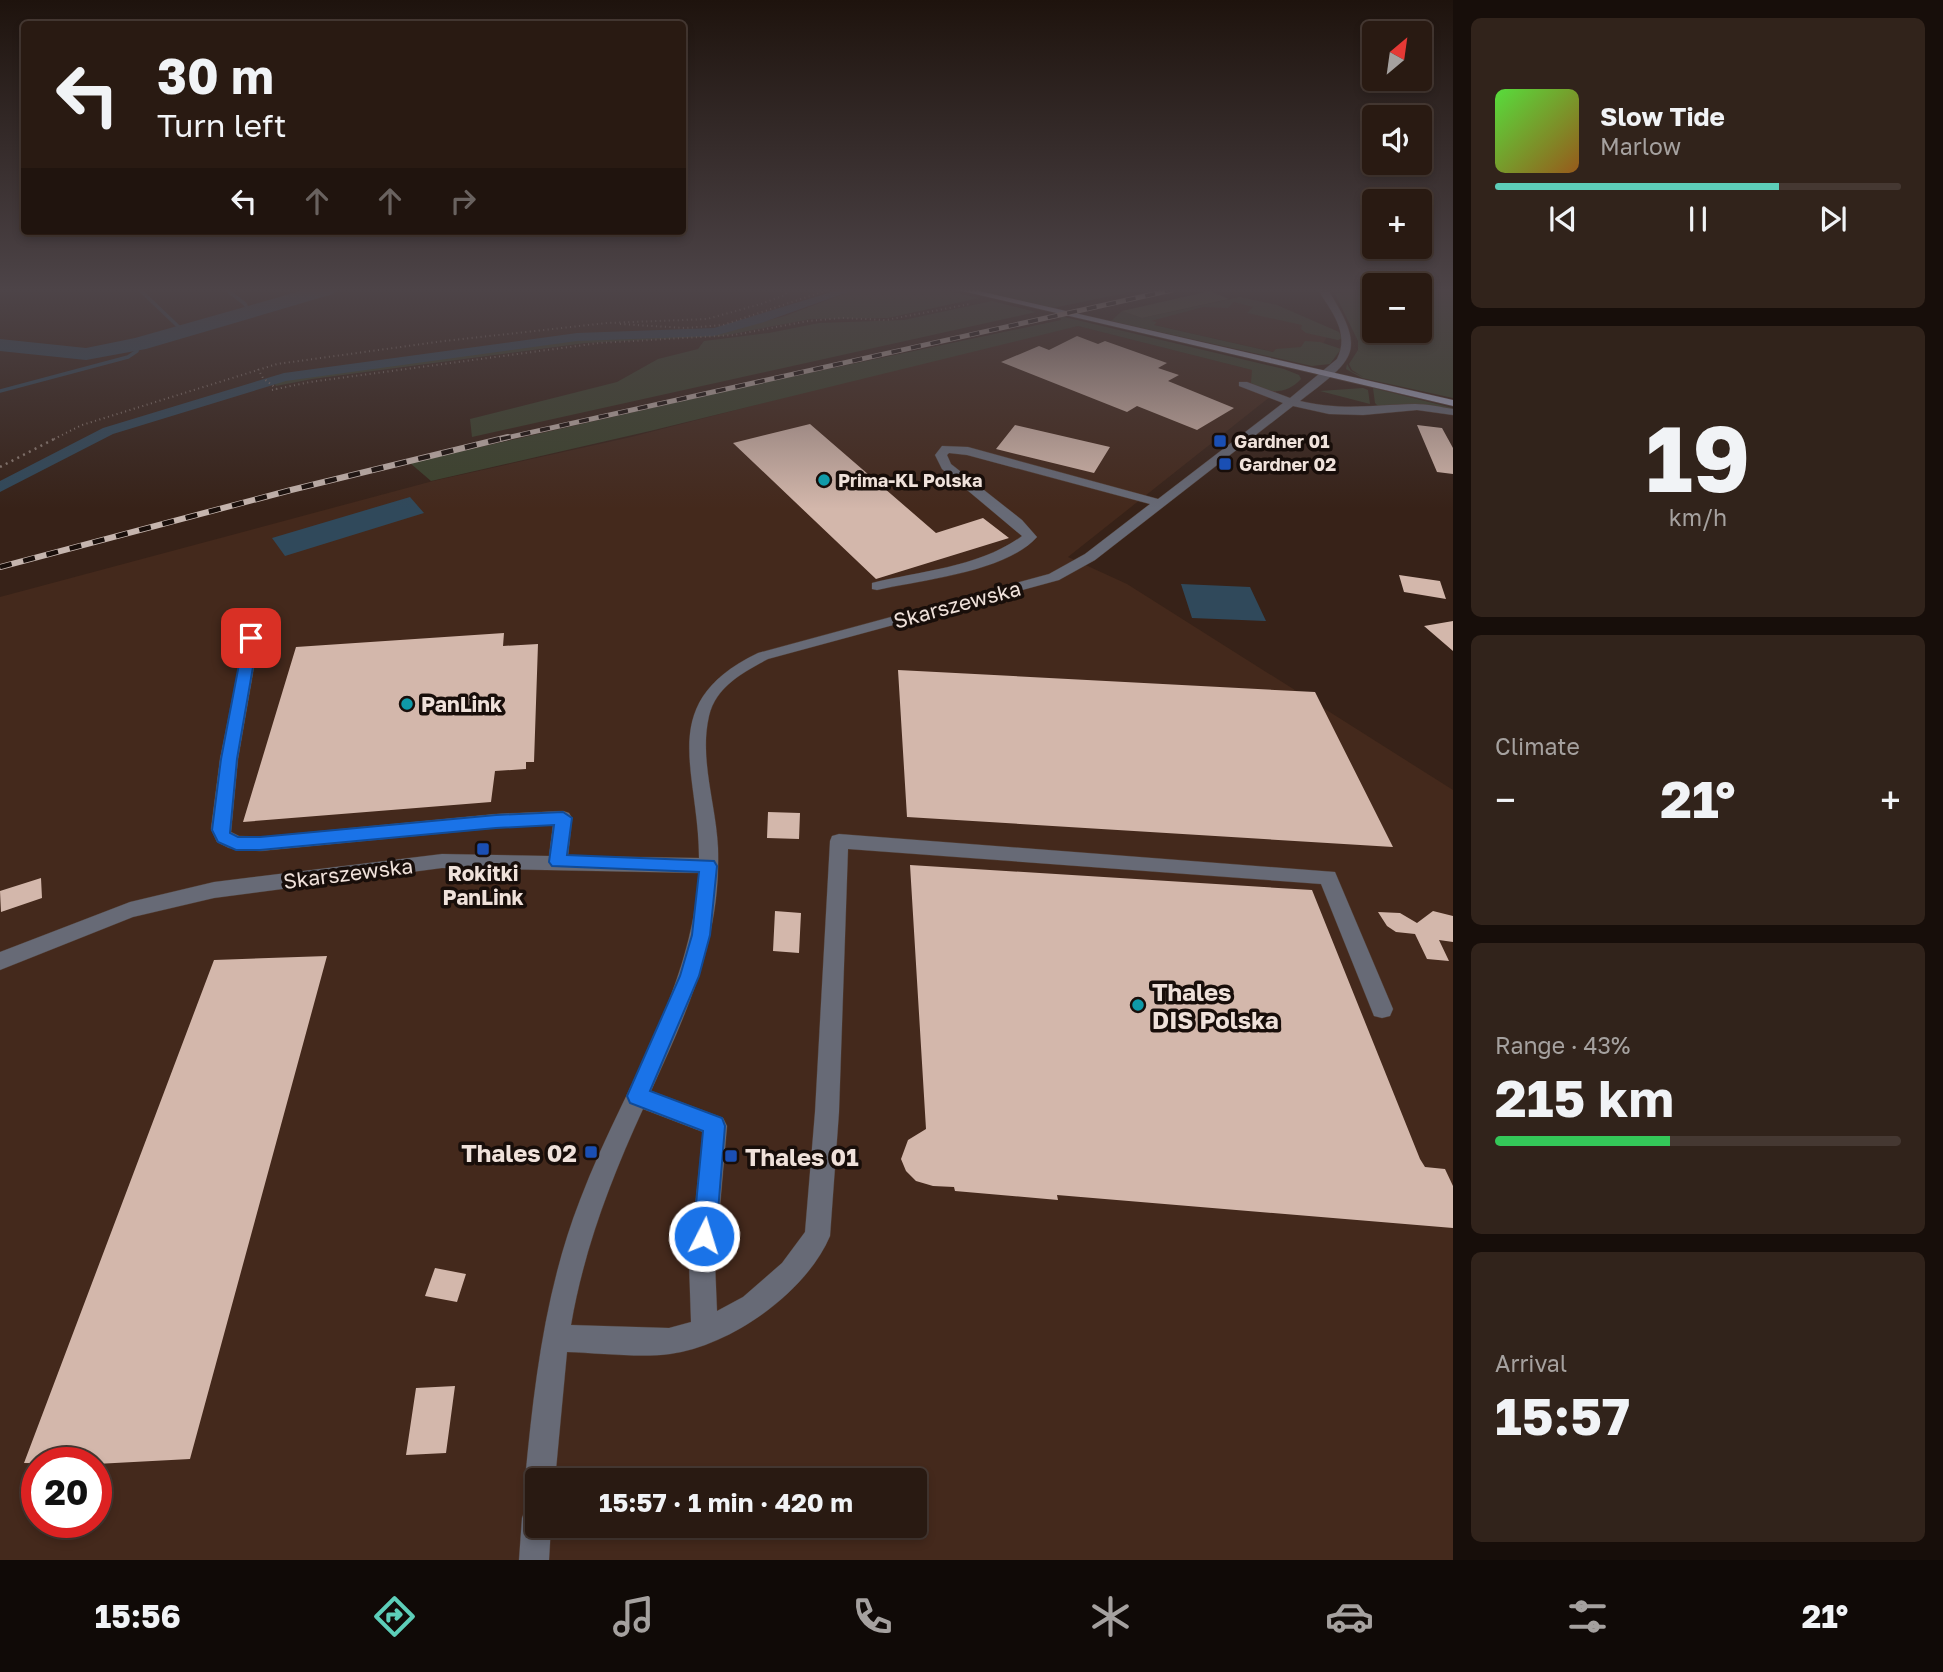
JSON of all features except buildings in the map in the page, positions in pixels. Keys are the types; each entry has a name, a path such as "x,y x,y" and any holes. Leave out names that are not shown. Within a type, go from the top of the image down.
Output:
{"main road":[{"path":"1282,363 1453,402"}],"street":[{"name":"Skarszewska","path":"541,1468 546,1405 563,1294 587,1215 689,976 701,935 708,866 698,726 705,703 718,685 735,670 763,656 1054,577 1090,557 1338,363"},
{"path":"1243,384 1290,401 1340,412 1418,407 1453,412"},
{"path":"877,586 987,559 1021,547 1030,537 1017,523 946,466 941,454 946,449 968,451 1160,503"},
{"path":"255,621 229,759 220,830 224,837 236,843 260,844 496,821 563,818 558,862"},
{"path":"556,1338 669,1341 705,1332 752,1306 791,1272 817,1236 827,1112 839,841 1328,877 1382,1009"},
{"name":"Skarszewska","path":"0,961 130,909 214,890 442,861 708,866"},
{"path":"637,1096 715,1126 702,1263 705,1332"},
{"path":"534,1560 536,1538"}],"path":[{"path":"0,467 82,425 258,369 297,363"},
{"path":"258,369 272,388 277,389 310,382 456,363"}],"shaded area":[{"path":"919,363 1224,363 1276,376 1276,392 1068,557 1127,584 1453,790 1453,1560 0,1560 0,597 433,481 631,437"}],"green space":[{"path":"413,363 435,363 276,386 274,382"},
{"path":"651,363 807,363 472,437 470,419 617,382"},
{"path":"858,363 928,363 431,481 410,463"},
{"path":"1224,363 1258,363 1284,369 1299,375 1301,379 1289,388 1271,391 1251,383 1252,370"},
{"path":"1298,363 1331,363 1330,364 1312,366"},
{"path":"1350,363 1453,363 1453,398 1362,378 1346,369 1347,364 1351,371 1363,377 1352,370"},
{"path":"1363,388 1368,390 1370,404 1320,391"},
{"path":"1373,388 1453,410 1419,404 1378,406"}],"water":[{"path":"410,497 424,513 285,556 272,538"},
{"path":"1181,584 1250,587 1266,621 1192,618"}],"waterway":[{"path":"0,391 106,363"},
{"path":"0,487 108,431 284,377 388,363"}],"railway":[{"path":"501,439 844,363"},
{"path":"0,567 291,490 508,437"}],"place":[{"name":"Gardner 01","path":"1220,441"},
{"name":"Gardner 02","path":"1225,464"},
{"name":"Prima-KL Polska","path":"824,480"},
{"name":"PanLink","path":"407,704"},
{"name":"Rokitki PanLink","path":"483,849"},
{"name":"Thales DIS Polska","path":"1138,1005"},
{"name":"Thales 02","path":"591,1152"},
{"name":"Thales 01","path":"731,1156"}],"route":[{"path":"251,638 229,759 220,830 224,837 236,843 260,844 496,821 563,818 558,862 708,866 701,935 689,976 637,1096 715,1126 704,1236"}]}
